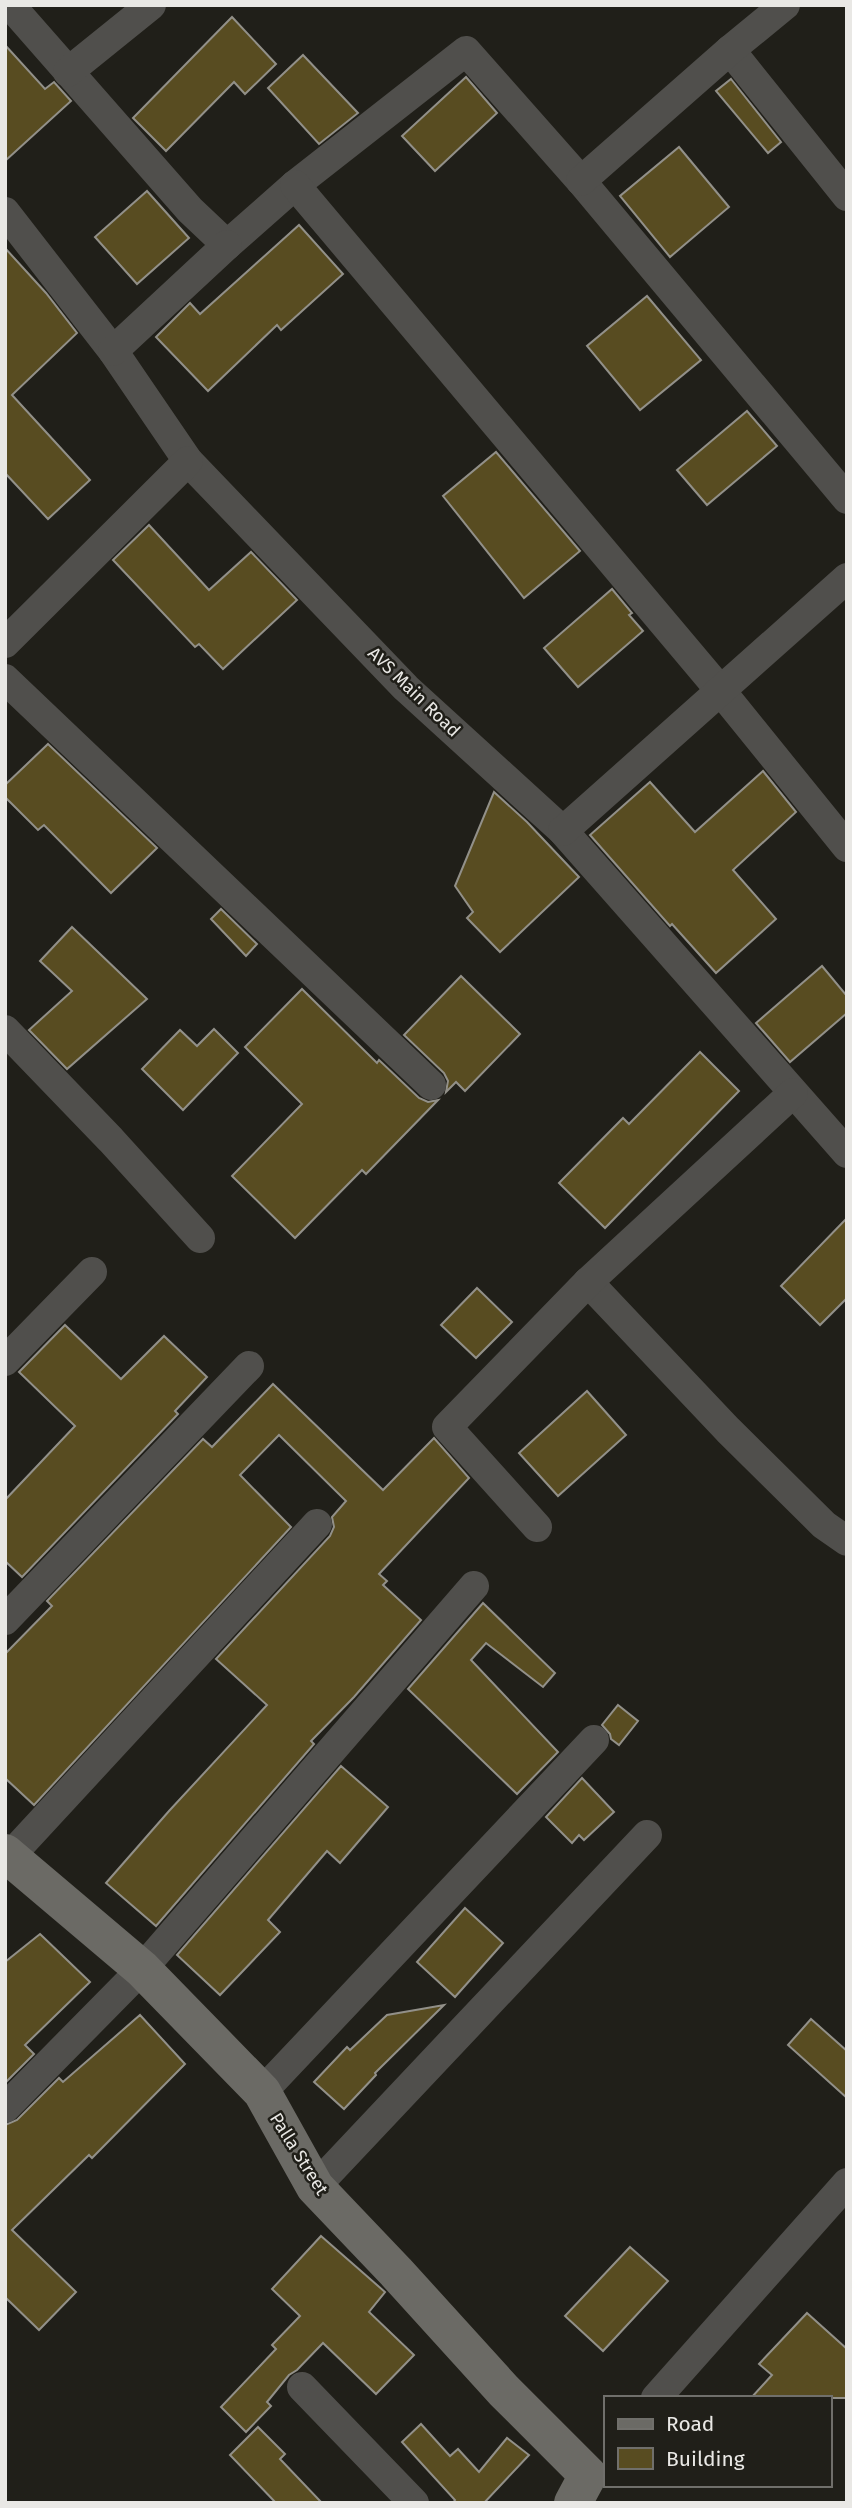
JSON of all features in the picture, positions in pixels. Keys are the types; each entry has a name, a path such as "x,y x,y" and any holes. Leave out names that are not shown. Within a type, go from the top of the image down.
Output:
{"street":[{"path":"10,5 190,210 227,245"},
{"path":"68,72 151,5"},
{"path":"581,181 785,5"},
{"path":"730,50 847,197"},
{"path":"114,351 295,185 466,51 581,181 847,499"},
{"path":"295,185 720,690 847,847"},
{"name":"AVS Main Road","path":"5,212 114,351 188,461 406,688 563,831 847,1153"},
{"path":"5,643 188,461"},
{"path":"563,831 847,578"},
{"path":"5,679 430,1084"},
{"path":"5,1030 200,1238"},
{"path":"537,1527 447,1427 588,1282 793,1093"},
{"path":"5,1361 92,1272"},
{"path":"588,1282 728,1430 824,1525 847,1541"},
{"path":"5,1620 249,1366"},
{"path":"7,1855 317,1524"},
{"path":"5,2108 142,1969 474,1586"},
{"path":"262,2092 594,1740"},
{"path":"315,2187 646,1835"},
{"name":"Palla Street","path":"7,1855 142,1969 262,2092 315,2187 504,2391 589,2478"},
{"path":"658,2396 847,2183"},
{"path":"302,2387 414,2503"}],"building":[{"path":"232,17 276,64 245,94 234,82 166,151 133,118"},
{"path":"5,45 45,89 54,82 71,101 5,161"},
{"path":"303,55 358,113 319,144 268,88"},
{"path":"466,77 497,113 435,171 402,136"},
{"path":"731,79 781,142 768,153 716,91"},
{"path":"679,147 729,207 670,257 620,196"},
{"path":"147,191 189,238 137,284 95,237"},
{"path":"299,225 343,274 281,330 277,325 208,391 156,337 190,303 200,314"},
{"path":"5,248 46,293 77,333 12,395 90,480 48,519 5,473"},
{"path":"647,296 701,360 640,410 587,346"},
{"path":"747,411 777,446 707,505 677,470"},
{"path":"496,452 580,551 524,598 443,496"},
{"path":"149,525 209,590 251,552 297,600 223,669 199,644 195,647 113,560"},
{"path":"612,589 643,631 578,687 544,648"},
{"path":"48,744 157,848 111,893 44,825 38,830 5,797 5,785"},
{"path":"763,771 796,812 733,870 776,919 716,973 672,924 670,926 590,835 650,782 695,832"},
{"path":"494,792 527,822 579,877 500,952 467,918 473,912 455,886"},
{"path":"221,909 257,944 246,956 211,919"},
{"path":"72,927 147,999 67,1069 29,1030 72,991 40,961"},
{"path":"822,966 847,996 847,1013 790,1062 756,1023"},
{"path":"461,976 520,1034 465,1091 456,1082 446,1092 448,1081 444,1073 404,1035"},
{"path":"302,989 377,1063 379,1060 419,1098 428,1102 438,1100 366,1174 362,1170 295,1238 232,1176 302,1104 245,1047"},
{"path":"214,1029 238,1053 183,1110 142,1069 180,1030 197,1046"},
{"path":"700,1052 739,1091 605,1228 559,1183 623,1118 629,1124"},
{"path":"847,1218 847,1298 820,1325 781,1286"},
{"path":"477,1288 512,1322 476,1358 441,1325"},
{"path":"65,1325 121,1379 164,1336 207,1377 175,1411 178,1414 22,1577 5,1561 5,1500 75,1426 19,1372"},
{"path":"273,1384 383,1490 434,1438 469,1478 379,1574 387,1581 383,1585 421,1620 354,1697 311,1741 314,1744 156,1926 106,1883 267,1705 216,1659 330,1536 334,1527 332,1517 346,1501 279,1435 240,1475 291,1527 34,1805 5,1778 5,1654 52,1606 47,1601 203,1439 212,1447"},
{"path":"587,1391 626,1435 558,1496 519,1453"},
{"path":"483,1603 555,1673 543,1687 486,1643 471,1660 558,1752 517,1794 408,1689"},
{"path":"618,1705 638,1721 619,1745 611,1739 602,1725"},
{"path":"341,1766 388,1807 340,1863 327,1851 268,1920 280,1932 220,1995 177,1955"},
{"path":"582,1778 614,1812 584,1840 579,1835 572,1843 546,1817"},
{"path":"465,1908 503,1943 455,1997 417,1962"},
{"path":"40,1934 90,1982 25,2045 34,2054 5,2083 5,1962"},
{"path":"444,2005 375,2073 344,2109 314,2082 347,2047 350,2050 387,2015"},
{"path":"140,2015 185,2064 92,2158 89,2155 12,2230 76,2292 39,2330 5,2297 5,2125 17,2120 59,2078 63,2082"},
{"path":"811,2019 847,2051 847,2098 788,2045"},
{"path":"321,2236 385,2292 369,2312 414,2355 376,2394 323,2343 289,2375 267,2402 271,2406 246,2432 221,2407 276,2349 272,2345 300,2316 272,2289"},
{"path":"630,2247 668,2281 603,2351 565,2316"},
{"path":"807,2313 847,2349 847,2398 753,2396 772,2375 759,2364"},
{"path":"421,2424 450,2456 458,2449 479,2472 507,2438 529,2455 484,2503 453,2503 455,2500 402,2442"},
{"path":"258,2427 285,2454 280,2459 322,2503 276,2503 230,2455"}]}
